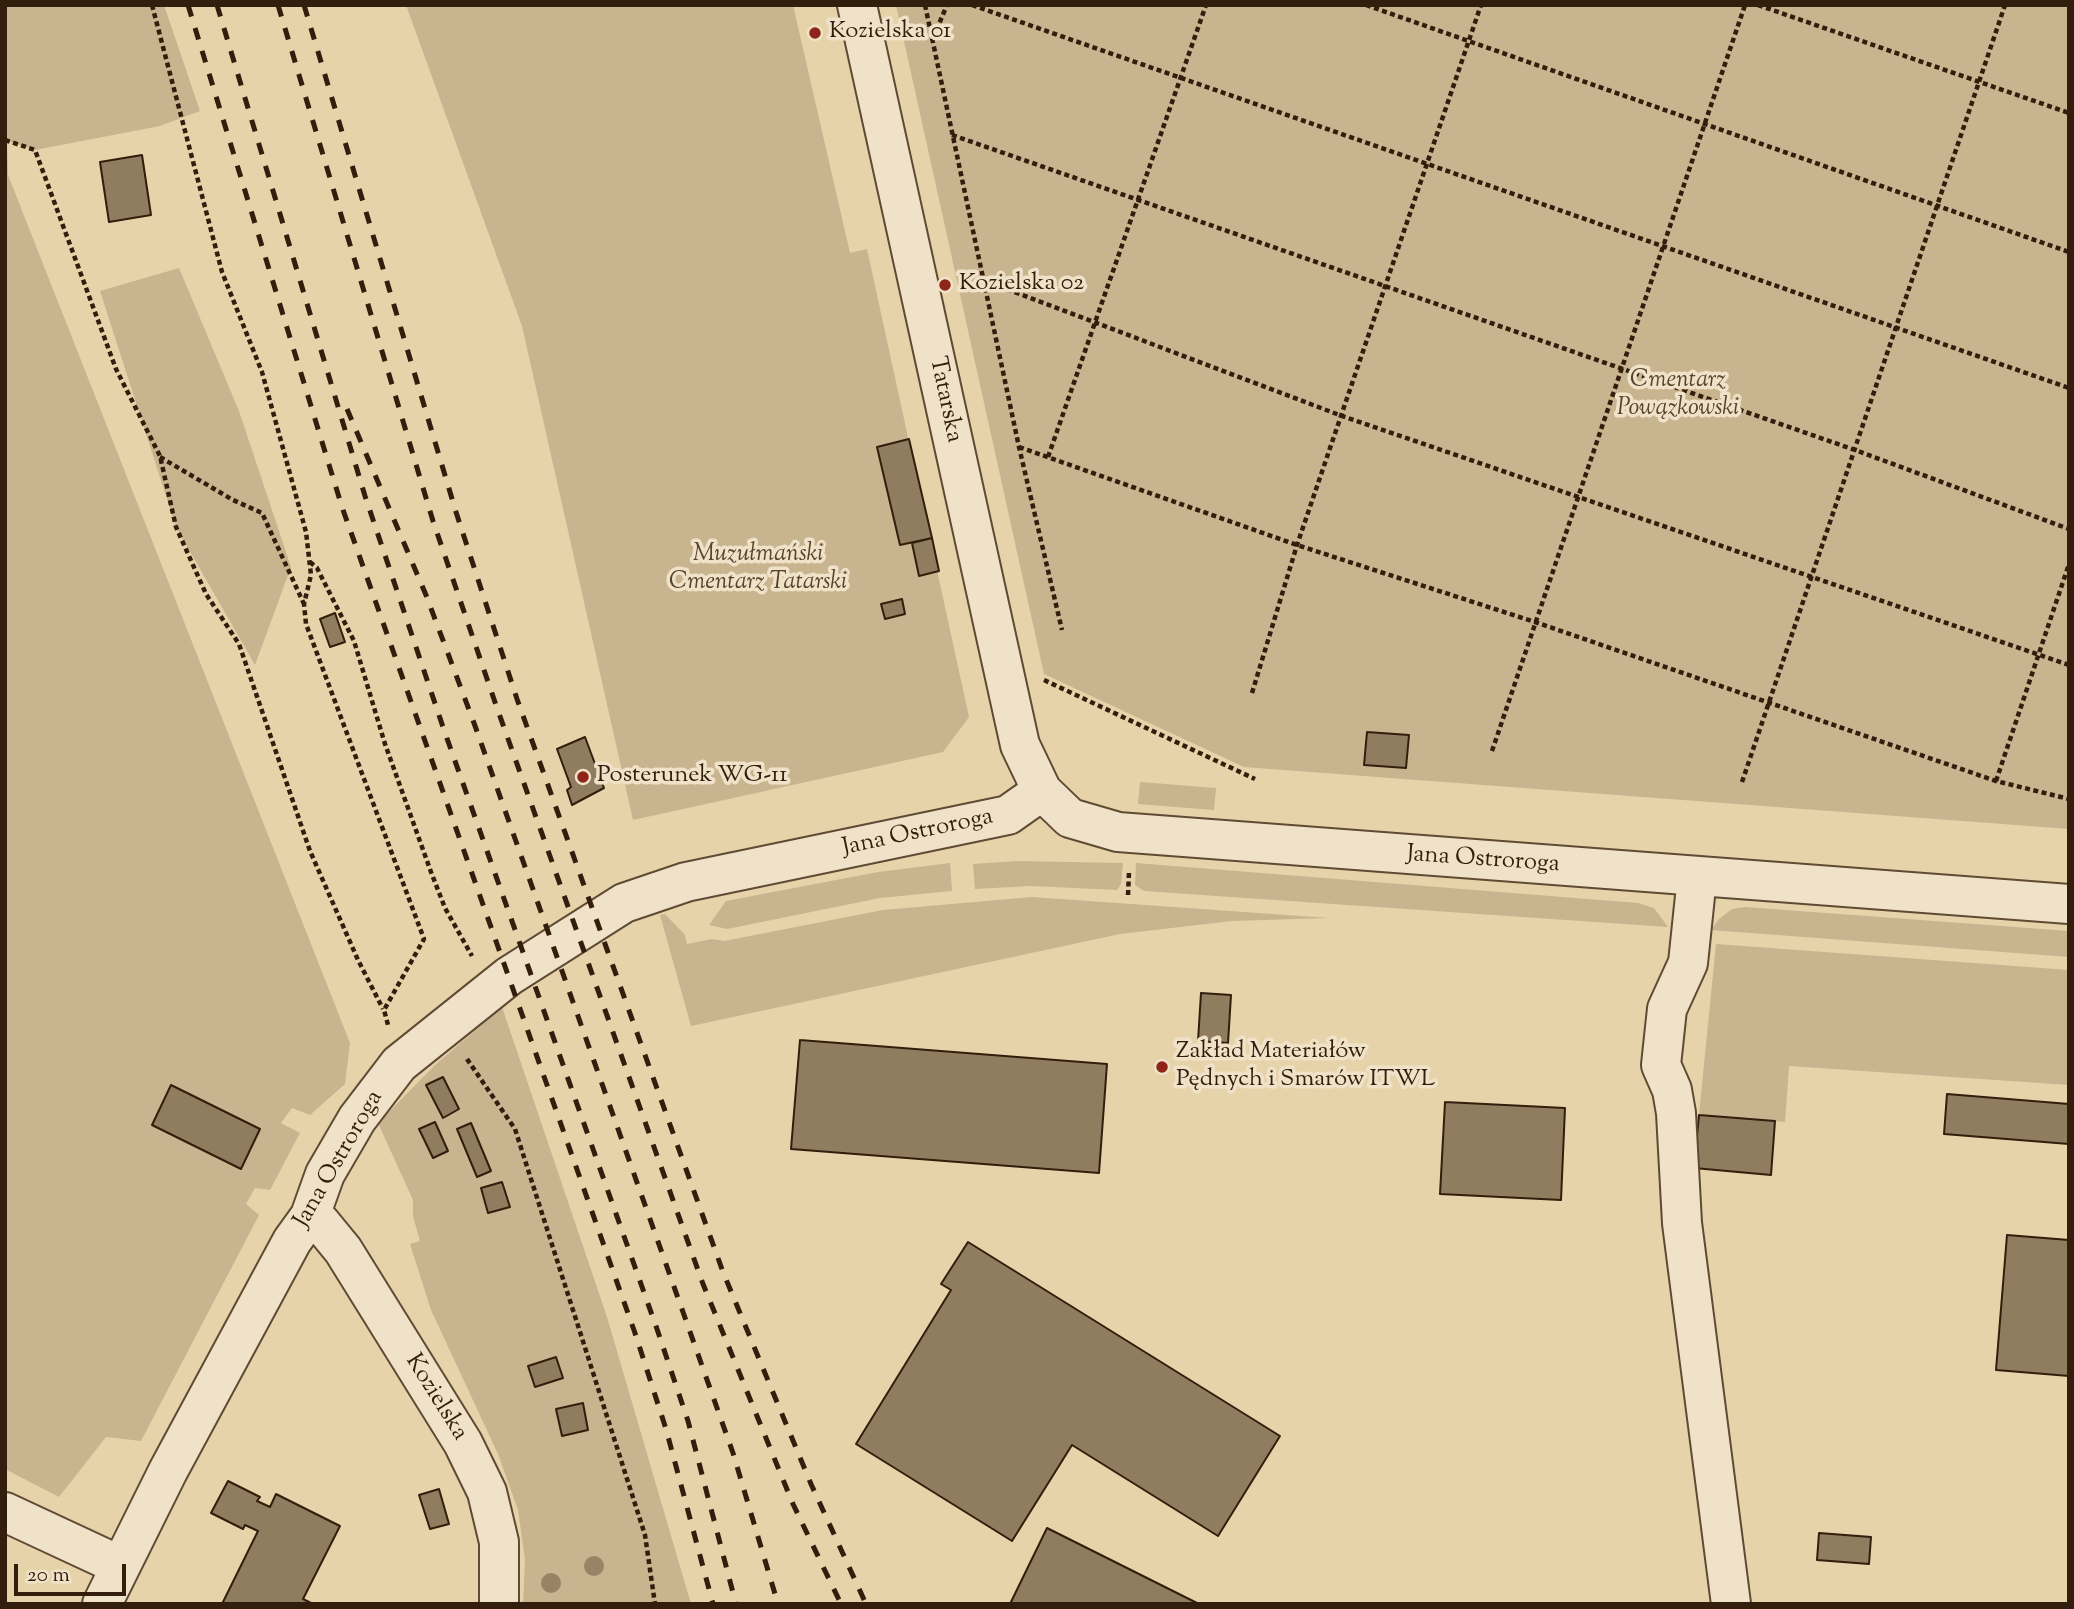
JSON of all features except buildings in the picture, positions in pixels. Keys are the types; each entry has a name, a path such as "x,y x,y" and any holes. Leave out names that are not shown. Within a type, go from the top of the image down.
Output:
{"street":[{"name":"Tatarska","path":"857,5 1020,745 1042,791"},
{"name":"Jana Ostroroga","path":"103,1604 168,1471 292,1241 310,1216 325,1174 357,1119 398,1064 490,991 624,904 686,882 1008,815 1042,791 1070,818 1118,832 2069,904"},
{"path":"1697,877 1688,963 1667,1009 1661,1065 1672,1090 1676,1113 1682,1223 1731,1604"},
{"name":"Kozielska","path":"310,1216 320,1222 343,1250 463,1443 487,1492 499,1542 499,1604"},
{"path":"5,1512 121,1566"}],"path":[{"path":"152,5 222,272 262,372 306,532 311,575 304,604"},
{"path":"925,5 1019,447 1062,630"},
{"path":"933,39 947,5"},
{"path":"972,5 2069,388"},
{"path":"1048,457 1206,5"},
{"path":"1366,5 2069,252"},
{"path":"1252,693 1297,545 1481,5"},
{"path":"1492,751 1745,5"},
{"path":"1758,5 2069,113"},
{"path":"1742,782 2005,5"},
{"path":"952,135 1855,450 2069,528"},
{"path":"5,140 35,150 116,369 160,456 176,527 206,594 239,645 310,850 358,960 384,1010 398,1064"},
{"path":"983,280 1342,416 2069,665"},
{"path":"1019,447 1297,545 1535,622 1996,781 2069,799"},
{"path":"160,456 233,500 262,513 304,604 306,624 424,939 384,1010"},
{"path":"309,561 317,568 354,641 385,744 436,884 490,991"},
{"path":"1996,781 2069,564"},
{"path":"1034,679 1040,678 1255,779"},
{"path":"1128,895 1129,863"},
{"path":"445,1028 514,1129 645,1535 655,1604"}],"green space":[{"path":"5,5 164,5 200,111 160,126 35,150 7,141 8,175 350,1043 345,1084 310,1115 292,1108 281,1123 300,1133 270,1190 255,1188 246,1204 259,1215 141,1441 106,1437 59,1497 5,1469","holes":["171,1085 260,1128 240,1168 152,1125"]},
{"name":"Muzułmański Cmentarz Tatarski","path":"406,5 793,5 850,253 867,249 969,717 943,752 633,820 522,326"},
{"name":"Cmentarz Powązkowski","path":"896,5 2069,5 2069,829 1244,767 1044,674"},
{"path":"179,268 239,411 291,567 255,665 176,527 100,291"},
{"path":"1140,782 1216,788 1214,810 1138,804"},
{"path":"1018,861 1123,863 1121,884 1117,890 1031,886 975,889 973,864"},
{"path":"950,863 952,891 880,898 727,929 709,925 726,901 878,872"},
{"path":"1136,863 1638,903 1654,908 1668,927 1144,891 1135,885"},
{"path":"1032,897 1329,918 1232,921 1120,934 691,1026 660,915 665,914 685,935 687,944 712,939 724,941 883,910"},
{"path":"1745,907 2069,931 2069,957 1711,930 1719,919 1732,909"},
{"path":"1716,944 2069,970 2069,1085 1789,1066 1785,1122 1699,1115"},
{"path":"502,1007 607,1317 691,1604 523,1604 525,1560 518,1510 498,1454 431,1310 410,1244 420,1241 413,1216 413,1200 378,1123 434,1066"}],"railway":[{"path":"188,5 342,507 635,1333 666,1429 713,1604"},
{"path":"217,5 365,496 444,730 688,1421 736,1604"},
{"path":"278,5 433,521 497,708 703,1284 793,1504 841,1604"},
{"path":"304,5 456,512 517,699 723,1272 811,1484 866,1604"},
{"path":"347,409 426,595 474,723 733,1453 778,1604"}],"place":[{"name":"Kozielska 01","path":"815,33"},
{"name":"Kozielska 02","path":"945,285"},
{"name":"Posterunek WG-11","path":"583,777"},
{"name":"Zakład Materiałów Pędnych i Smarów ITWL","path":"1162,1067"}]}
